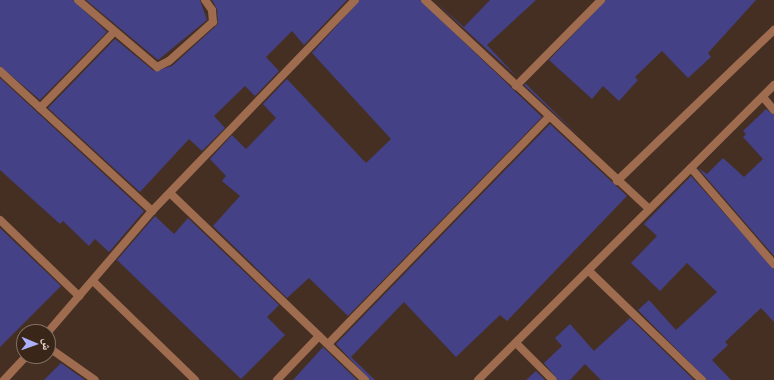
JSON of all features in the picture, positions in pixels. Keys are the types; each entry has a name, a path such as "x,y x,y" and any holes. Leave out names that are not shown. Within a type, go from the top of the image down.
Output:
{"street":[{"path":"78,0 150,65 161,66 213,22 212,10 205,0"},
{"path":"55,324 152,211 171,194 355,0"},
{"path":"425,0 617,181 649,209"},
{"path":"516,86 601,0"},
{"path":"617,181 774,30"},
{"path":"40,108 113,33"},
{"path":"0,70 152,211"},
{"path":"478,380 590,272 649,209 774,85"},
{"path":"763,97 774,110"},
{"path":"328,344 549,117"},
{"path":"691,168 774,264"},
{"path":"171,194 364,380"},
{"path":"0,220 79,296"},
{"path":"590,272 702,380"},
{"path":"93,281 195,380"},
{"path":"277,380 319,336"},
{"path":"516,343 553,380"},
{"path":"56,353 95,380"},
{"path":"4,380 19,364"}],"building":[{"path":"0,0 73,0 107,32 40,100 0,66"},
{"path":"86,0 200,0 207,20 158,60"},
{"path":"212,0 347,0 304,45 292,31 266,57 279,71 255,96 245,86 214,116 225,128 202,151 189,139 140,192 48,108 115,39 154,71 172,66 218,24 217,9"},
{"path":"360,0 420,0 542,117 348,316 309,278 287,298 213,226 240,196 222,181 226,176 210,159 232,135 246,149 276,118 263,104 287,79 366,163 391,139 312,53"},
{"path":"433,0 464,27 490,0 536,0 487,45 517,77"},
{"path":"606,0 756,0 708,53 711,57 688,78 662,51 635,77 638,80 619,101 603,86 592,99 549,60"},
{"path":"0,78 144,211 109,252 95,239 89,246 63,221 60,224 0,170"},
{"path":"526,84 579,136 524,85"},
{"path":"766,109 774,115 774,256 698,168 707,174 723,158 744,177 763,159 743,137 746,134 743,131"},
{"path":"550,124 627,196 507,321 500,315 456,357 404,302 351,357 375,380 370,380 336,344"},
{"path":"691,176 774,269 774,322 761,308 725,342 728,345 712,360 731,380 707,380 638,310 649,300 676,330 717,292 687,263 660,291 631,263 657,236 644,224"},
{"path":"155,216 174,234 188,218 279,305 267,317 285,335 241,379 117,260"},
{"path":"0,228 61,286 23,324 16,324 16,331 0,347"},
{"path":"630,318 694,380 601,380 585,364 570,380 558,380 544,363 562,346 555,338 570,324 594,351"},
{"path":"323,347 357,380 293,380"},
{"path":"61,363 85,380 44,380"},
{"path":"536,371 545,380 526,380"}]}
